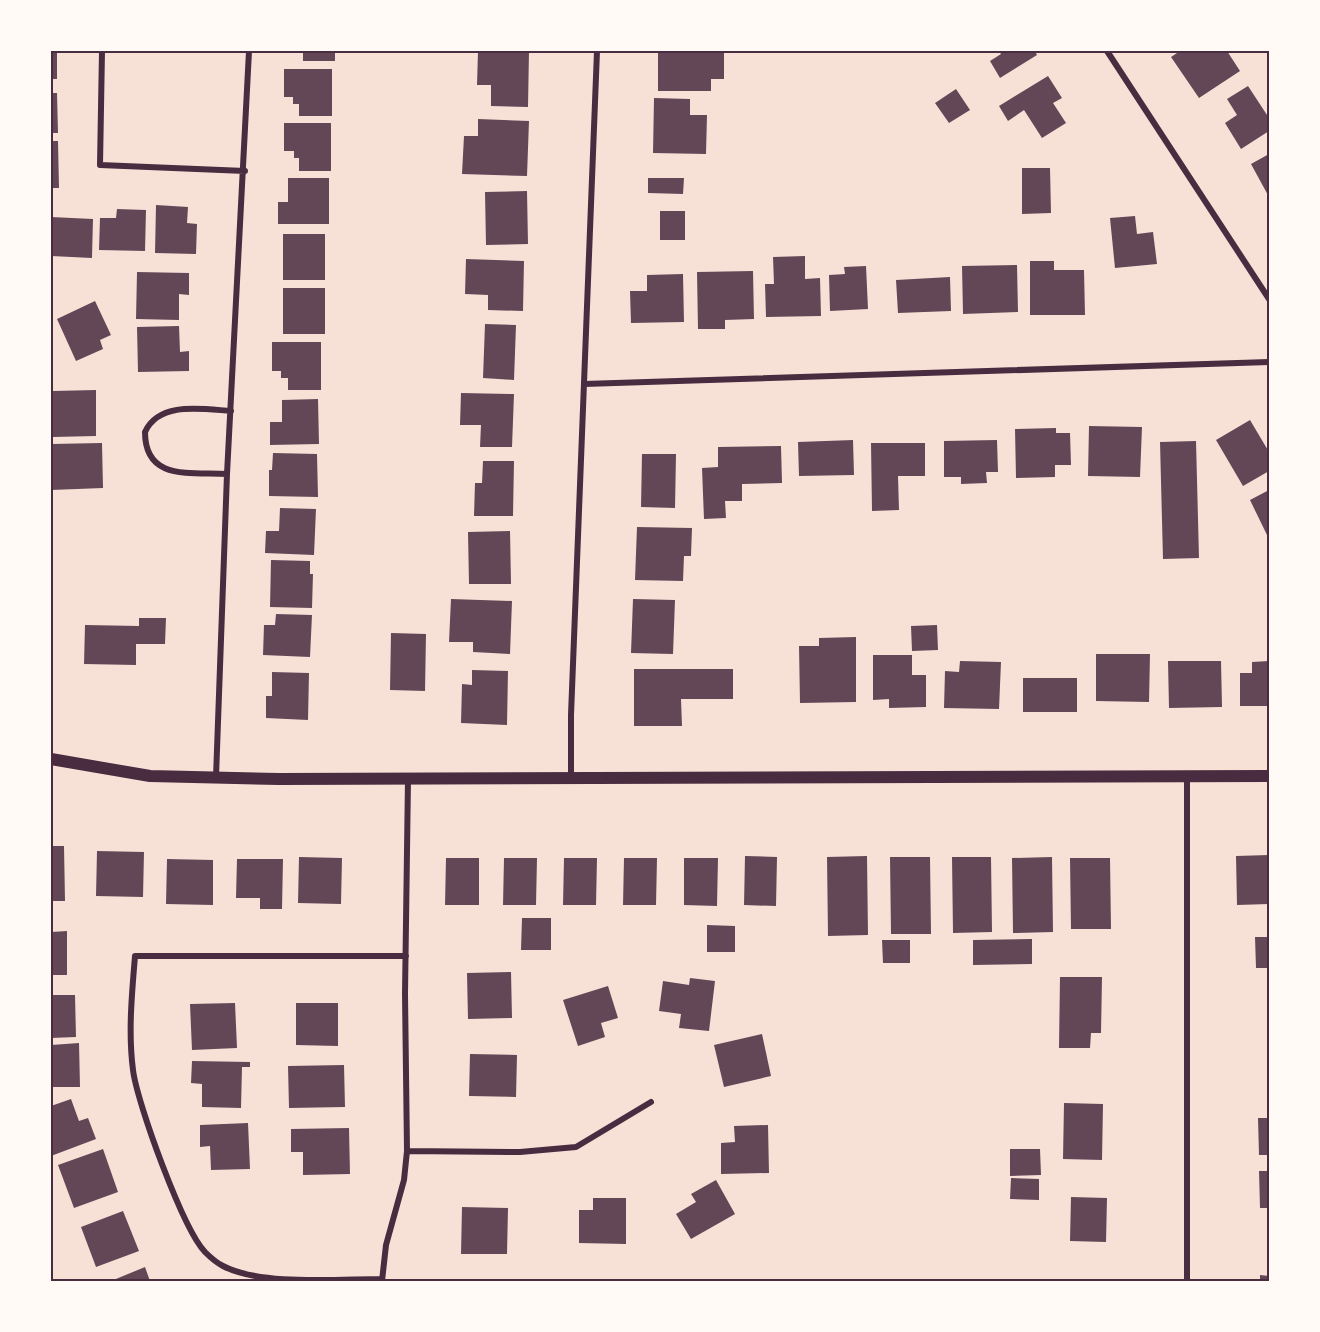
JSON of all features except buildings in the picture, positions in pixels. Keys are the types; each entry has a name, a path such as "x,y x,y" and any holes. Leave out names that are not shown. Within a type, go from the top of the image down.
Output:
{"main road":[{"path":"51,759 138,774 216,778 1269,776"}],"street":[{"path":"102,51 100,165 245,171"},
{"path":"216,778 227,474 240,200 245,171 249,51"},
{"path":"571,778 571,715 597,51"},
{"path":"1107,51 1269,299"},
{"path":"585,384 1269,362"},
{"path":"227,474 163,468 152,462 146,453 145,432 157,415 169,411 231,411"},
{"path":"1187,776 1187,1281"},
{"path":"406,956 135,956 131,1011 133,1071 148,1125 192,1231 204,1252 222,1266 247,1276 382,1280 386,1245 404,1180 407,1151 408,779"},
{"path":"407,1151 520,1152 576,1147 651,1102"}]}
